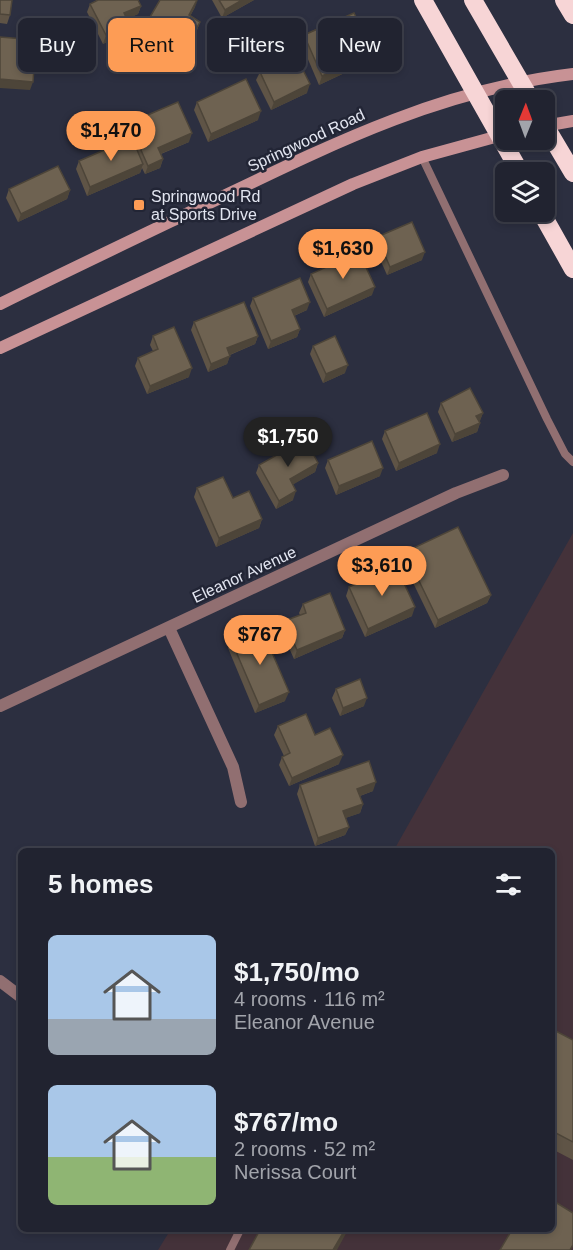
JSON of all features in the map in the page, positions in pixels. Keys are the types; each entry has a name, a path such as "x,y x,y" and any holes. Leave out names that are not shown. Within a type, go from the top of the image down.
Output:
{"highway":[{"path":"423,0 514,162"},
{"path":"473,0 525,90"},
{"path":"564,0 573,15"},
{"path":"555,143 569,166"},
{"path":"547,222 573,269"}],"main road":[{"name":"Springwood Road","path":"0,304 318,150 378,125 442,101 478,91 573,74"},
{"path":"555,123 573,121"},
{"path":"0,348 343,189 422,157 495,137"}],"street":[{"name":"Eleanor Avenue","path":"0,706 456,493 502,475"},
{"path":"169,628 233,767 241,802"},
{"path":"0,981 18,995"}],"lane":[{"path":"422,157 547,419 565,454 573,462"},
{"path":"231,1250 239,1232"}],"shaded area":[{"path":"573,533 573,1250 158,1250 169,1232 555,1232 555,848 395,848"}],"building":[{"path":"0,0 12,0 10,15 0,14"},
{"path":"98,0 138,0 141,6 124,13 126,18 108,18 108,34 106,35 90,4"},
{"path":"160,0 197,0 189,15 194,18 149,18"},
{"path":"219,0 242,0 225,10"},
{"path":"354,13 356,18 343,18"},
{"path":"195,19 200,22 195,31"},
{"path":"318,29 318,67 306,40 306,34"},
{"path":"0,37 18,38 18,72 34,72 33,82 0,79"},
{"path":"260,72 304,72 310,84 274,102"},
{"path":"246,79 261,111 211,134 197,102"},
{"path":"178,102 192,133 158,148 163,159 148,166 129,123"},
{"path":"132,138 143,164 90,187 79,161"},
{"path":"58,166 70,190 21,214 9,189"},
{"path":"412,222 425,252 390,267 377,237"},
{"path":"359,252 375,287 327,309 311,274"},
{"path":"300,278 310,302 292,310 300,329 271,341 253,298"},
{"path":"244,302 258,336 227,348 230,356 211,364 194,322"},
{"path":"174,327 192,368 150,386 138,358 158,349 153,336"},
{"path":"335,336 348,365 326,374 313,346"},
{"path":"470,388 483,413 476,416 480,423 455,434 441,403"},
{"path":"427,413 440,444 399,463 385,431"},
{"path":"305,439 318,463 290,479 296,491 279,501 259,465"},
{"path":"372,441 383,468 339,486 328,460"},
{"path":"223,477 233,498 249,491 262,519 219,538 197,488"},
{"path":"458,527 491,595 438,620 405,552"},
{"path":"396,566 415,607 368,629 349,587"},
{"path":"330,593 345,630 297,650 284,621 306,613 303,604"},
{"path":"261,627 289,692 259,705 231,640"},
{"path":"360,679 367,698 343,708 336,689"},
{"path":"306,714 315,735 330,728 343,755 292,778 282,757 290,753 278,726"},
{"path":"369,761 376,782 357,789 363,804 343,811 349,827 318,838 300,785"},
{"path":"555,1031 573,1040 573,1142 555,1133"},
{"path":"555,1202 573,1213 573,1245 570,1250 500,1250 511,1232 555,1232"},
{"path":"259,1232 344,1232 333,1250 249,1250"}],"place":[{"name":"Springwood Rd at Sports Drive","path":"139,205"}]}
